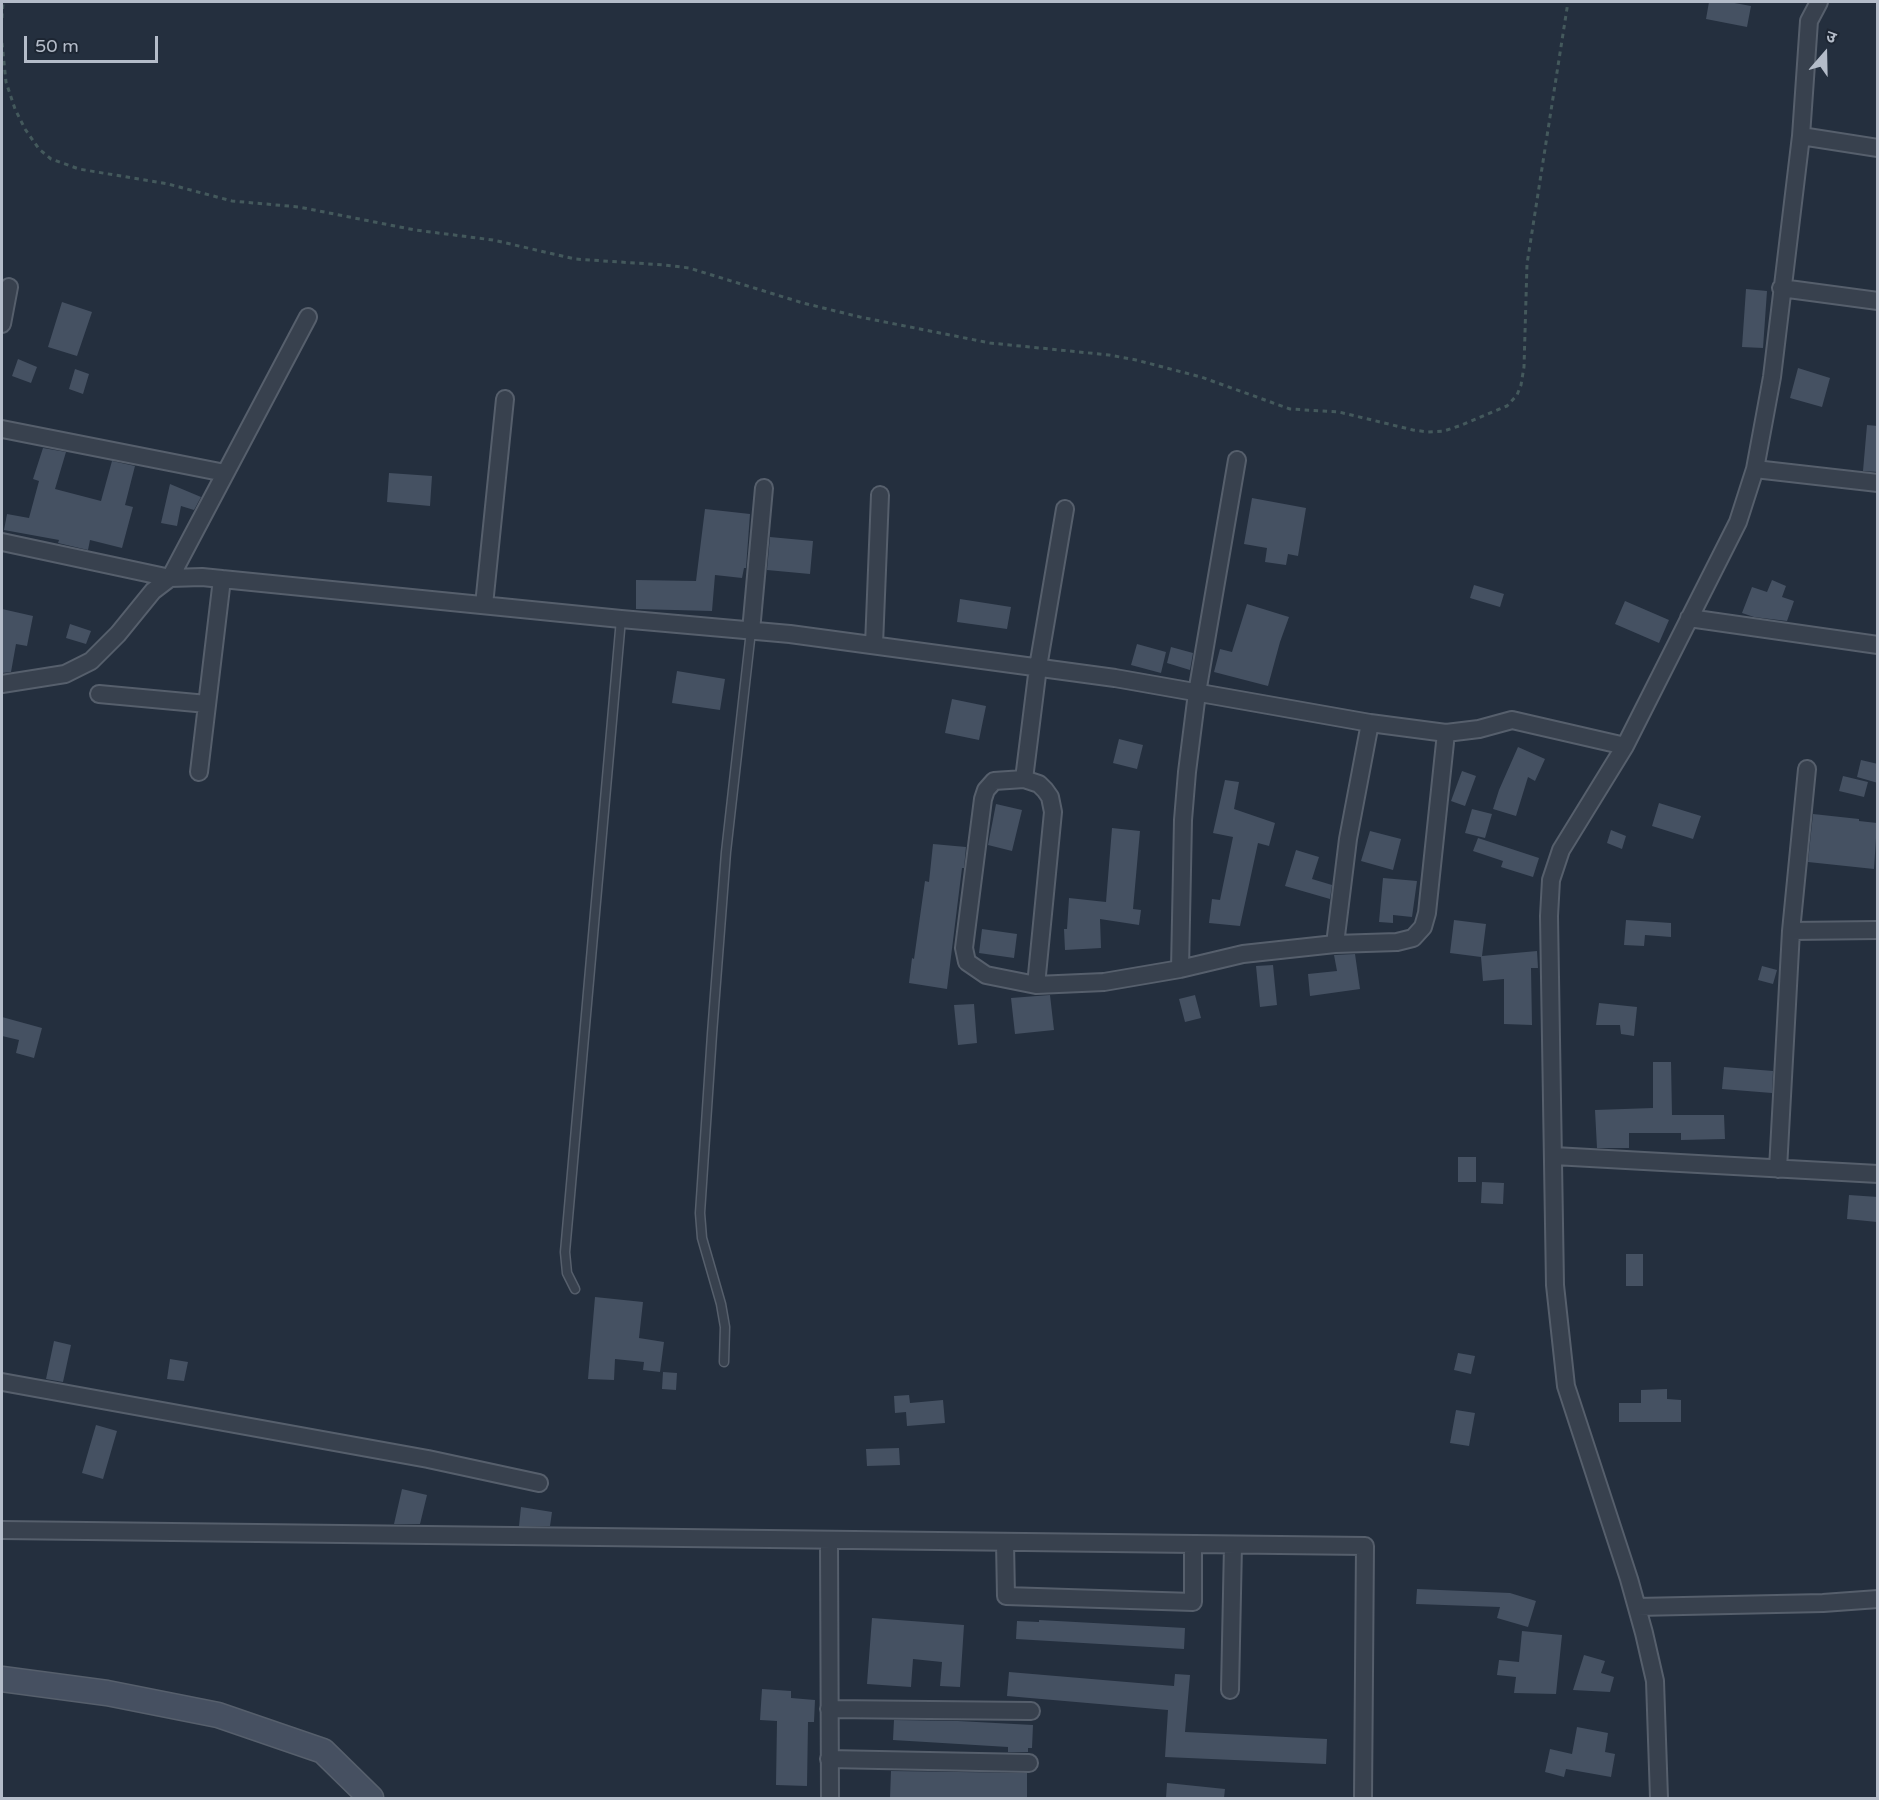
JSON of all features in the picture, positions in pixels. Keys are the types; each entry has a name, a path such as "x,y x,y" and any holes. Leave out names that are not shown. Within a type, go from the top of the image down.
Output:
{"main road":[{"path":"2,1679 107,1693 218,1715 323,1751 371,1798"}],"street":[{"path":"1659,1798 1655,1681 1637,1606 1566,1386 1555,1285 1549,916 1551,880 1561,850 1624,746 1738,522 1755,469 1772,377 1801,136 1809,21 1819,2"},
{"path":"1801,136 1878,148"},
{"path":"2,324 9,287"},
{"path":"1781,288 1878,301"},
{"path":"2,684 65,674 91,661 118,634 153,591 171,578 308,317"},
{"path":"484,605 505,399"},
{"path":"2,429 225,473"},
{"path":"1180,969 1183,820 1197,693 1237,460"},
{"path":"1755,469 1878,483"},
{"path":"751,631 764,488"},
{"path":"874,645 880,495"},
{"path":"1024,779 1038,667 1065,508"},
{"path":"2,542 171,578 222,579 790,634 1115,678 1370,723 1446,733 1479,729 1512,720 1624,746"},
{"path":"199,772 222,579"},
{"path":"1689,618 1878,645"},
{"path":"99,694 207,704"},
{"path":"1335,944 1348,839 1370,723"},
{"path":"1036,985 1053,812 1050,797 1039,784 1024,779 994,781 986,790 983,799 964,948 967,962 986,975 1036,985 1104,982 1180,969 1244,954 1335,944 1397,942 1413,938 1423,927 1427,913 1446,733"},
{"path":"1778,1169 1791,931 1807,769"},
{"path":"1791,931 1878,930"},
{"path":"1554,1156 1878,1174"},
{"path":"2,1382 428,1459 539,1483"},
{"path":"2,1530 1365,1546 1363,1798"},
{"path":"829,1540 830,1798"},
{"path":"1005,1542 1006,1596 1193,1602 1193,1544"},
{"path":"1230,1690 1233,1545"},
{"path":"1637,1606 1823,1603 1878,1599"},
{"path":"829,1709 1031,1711"},
{"path":"830,1759 1029,1763"}],"lane":[{"path":"575,1289 567,1273 565,1252 621,619"},
{"path":"724,1362 725,1326 702,1238 700,1213 726,852 751,631"}],"path":[{"path":"2,18 3,2"},
{"path":"2,44 6,82 25,129 39,148 51,159 79,169 168,184 232,201 299,207 415,230 493,240 575,259 689,268 803,303 860,317 990,343 1109,355 1136,360 1202,377 1290,409 1339,412 1428,432 1451,429 1507,406 1517,395 1521,385 1524,367 1527,264 1568,2"}],"building":[{"path":"1709,2 1729,2 1751,6 1747,27 1706,19"},
{"path":"1746,289 1767,291 1763,348 1742,347"},
{"path":"62,302 92,312 77,356 48,347"},
{"path":"18,359 37,367 31,383 12,376"},
{"path":"1798,368 1830,378 1822,407 1790,398"},
{"path":"75,369 89,374 83,394 69,389"},
{"path":"1867,425 1878,426 1878,472 1863,471"},
{"path":"43,448 66,452 55,489 101,501 112,461 135,466 125,505 133,507 122,548 90,540 88,550 58,543 59,540 4,530 7,514 29,518 39,481 33,479"},
{"path":"389,473 432,476 430,506 387,502"},
{"path":"170,484 201,497 194,510 181,506 177,526 161,523"},
{"path":"1252,498 1306,508 1298,556 1288,554 1286,565 1265,562 1267,548 1244,544"},
{"path":"705,509 750,514 746,568 744,568 742,578 715,575 712,611 636,609 636,580 696,581"},
{"path":"770,537 813,541 810,574 767,570"},
{"path":"1772,580 1786,586 1782,597 1794,601 1787,621 1754,617 1742,613 1752,587 1767,592"},
{"path":"1474,585 1504,594 1500,607 1470,598"},
{"path":"960,599 1011,607 1007,629 957,622"},
{"path":"1625,601 1669,620 1659,643 1615,624"},
{"path":"1247,604 1289,617 1268,686 1214,672 1220,649 1232,652"},
{"path":"2,609 33,616 27,646 16,644 11,672 2,673"},
{"path":"70,624 91,631 86,644 66,638"},
{"path":"1137,644 1166,652 1161,673 1131,665"},
{"path":"1171,647 1193,653 1190,670 1167,663"},
{"path":"677,671 725,679 720,710 672,703"},
{"path":"952,699 986,706 979,740 945,733"},
{"path":"1119,739 1143,745 1137,769 1113,763"},
{"path":"1518,747 1545,759 1535,781 1528,777 1516,816 1493,809"},
{"path":"1861,760 1878,764 1878,783 1857,777"},
{"path":"1462,771 1476,776 1465,806 1451,801"},
{"path":"1843,776 1868,782 1864,797 1839,791"},
{"path":"1225,780 1239,782 1234,809 1275,823 1269,846 1258,843 1240,926 1209,923 1212,899 1220,900 1233,837 1213,833"},
{"path":"1659,803 1701,816 1693,839 1652,826"},
{"path":"996,804 1022,810 1012,851 988,845"},
{"path":"1472,809 1492,814 1485,838 1465,833"},
{"path":"1813,814 1877,823 1874,869 1808,862"},
{"path":"1112,828 1140,831 1133,909 1141,910 1139,925 1100,919 1101,948 1065,950 1064,929 1067,929 1069,898 1106,902"},
{"path":"1611,830 1626,836 1622,849 1607,843"},
{"path":"1370,831 1401,839 1393,870 1361,861"},
{"path":"1478,838 1539,858 1533,877 1501,867 1503,861 1473,851"},
{"path":"933,844 966,847 947,989 909,983 925,881 929,882"},
{"path":"1296,850 1319,857 1312,879 1332,885 1330,899 1285,886"},
{"path":"1383,878 1417,881 1412,917 1393,915 1393,923 1379,922"},
{"path":"1454,920 1486,924 1482,956 1537,951 1538,968 1531,968 1532,1025 1504,1024 1504,979 1483,981 1481,957 1450,953"},
{"path":"1626,920 1671,923 1671,937 1645,935 1644,946 1624,945"},
{"path":"982,929 1017,934 1014,958 979,953"},
{"path":"1355,954 1360,989 1310,996 1308,974 1337,971 1334,955"},
{"path":"1273,965 1277,1005 1260,1007 1256,966"},
{"path":"1762,966 1777,970 1773,984 1758,980"},
{"path":"1050,995 1054,1030 1015,1034 1011,998"},
{"path":"1195,995 1201,1018 1185,1022 1179,999"},
{"path":"1599,1003 1637,1007 1634,1036 1621,1034 1620,1025 1596,1025"},
{"path":"974,1004 977,1043 958,1045 954,1005"},
{"path":"2,1017 42,1028 34,1058 16,1053 19,1040 2,1036"},
{"path":"1653,1062 1671,1062 1672,1115 1724,1115 1725,1139 1681,1140 1681,1133 1629,1133 1629,1148 1597,1148 1595,1110 1653,1108"},
{"path":"1724,1067 1773,1071 1772,1093 1722,1089"},
{"path":"1458,1157 1476,1157 1476,1182 1458,1182"},
{"path":"1482,1182 1504,1183 1503,1204 1481,1203"},
{"path":"1849,1195 1878,1197 1877,1222 1847,1219"},
{"path":"1626,1254 1643,1254 1643,1286 1626,1286"},
{"path":"595,1297 643,1302 639,1338 664,1342 660,1372 643,1370 644,1362 615,1359 614,1380 588,1379"},
{"path":"54,1341 71,1345 63,1382 46,1379"},
{"path":"1458,1353 1475,1356 1471,1374 1454,1370"},
{"path":"170,1359 188,1362 184,1381 167,1379"},
{"path":"663,1372 677,1373 676,1390 662,1389"},
{"path":"1667,1389 1667,1399 1681,1400 1681,1422 1619,1422 1619,1403 1641,1403 1641,1390"},
{"path":"909,1395 910,1403 943,1400 945,1423 907,1426 906,1412 895,1413 894,1396"},
{"path":"1456,1410 1475,1413 1469,1446 1450,1443"},
{"path":"96,1425 117,1431 103,1479 82,1473"},
{"path":"899,1448 900,1465 867,1466 866,1449"},
{"path":"402,1489 427,1495 420,1524 394,1524"},
{"path":"521,1507 552,1512 550,1526 519,1526"},
{"path":"1417,1589 1510,1593 1536,1601 1528,1627 1497,1618 1500,1607 1416,1604"},
{"path":"872,1618 964,1625 960,1687 940,1686 942,1662 913,1659 911,1687 867,1684"},
{"path":"1039,1620 1185,1628 1184,1649 1016,1639 1017,1621 1039,1622"},
{"path":"1522,1631 1562,1635 1556,1694 1514,1693 1516,1677 1497,1675 1499,1660 1519,1662"},
{"path":"1584,1655 1605,1661 1601,1673 1614,1677 1610,1692 1573,1690"},
{"path":"1009,1672 1174,1686 1175,1674 1190,1675 1185,1732 1327,1739 1326,1764 1165,1757 1168,1710 1007,1696"},
{"path":"762,1689 791,1691 791,1698 815,1700 814,1722 808,1722 807,1786 776,1785 777,1721 760,1720"},
{"path":"894,1720 1033,1725 1032,1748 1028,1748 1028,1752 1008,1752 1008,1747 893,1740"},
{"path":"1577,1727 1608,1733 1605,1752 1615,1754 1611,1777 1566,1769 1564,1777 1545,1772 1550,1749 1572,1754"},
{"path":"891,1771 1027,1773 1027,1798 890,1798"},
{"path":"1167,1783 1225,1789 1224,1798 1166,1798"}]}
